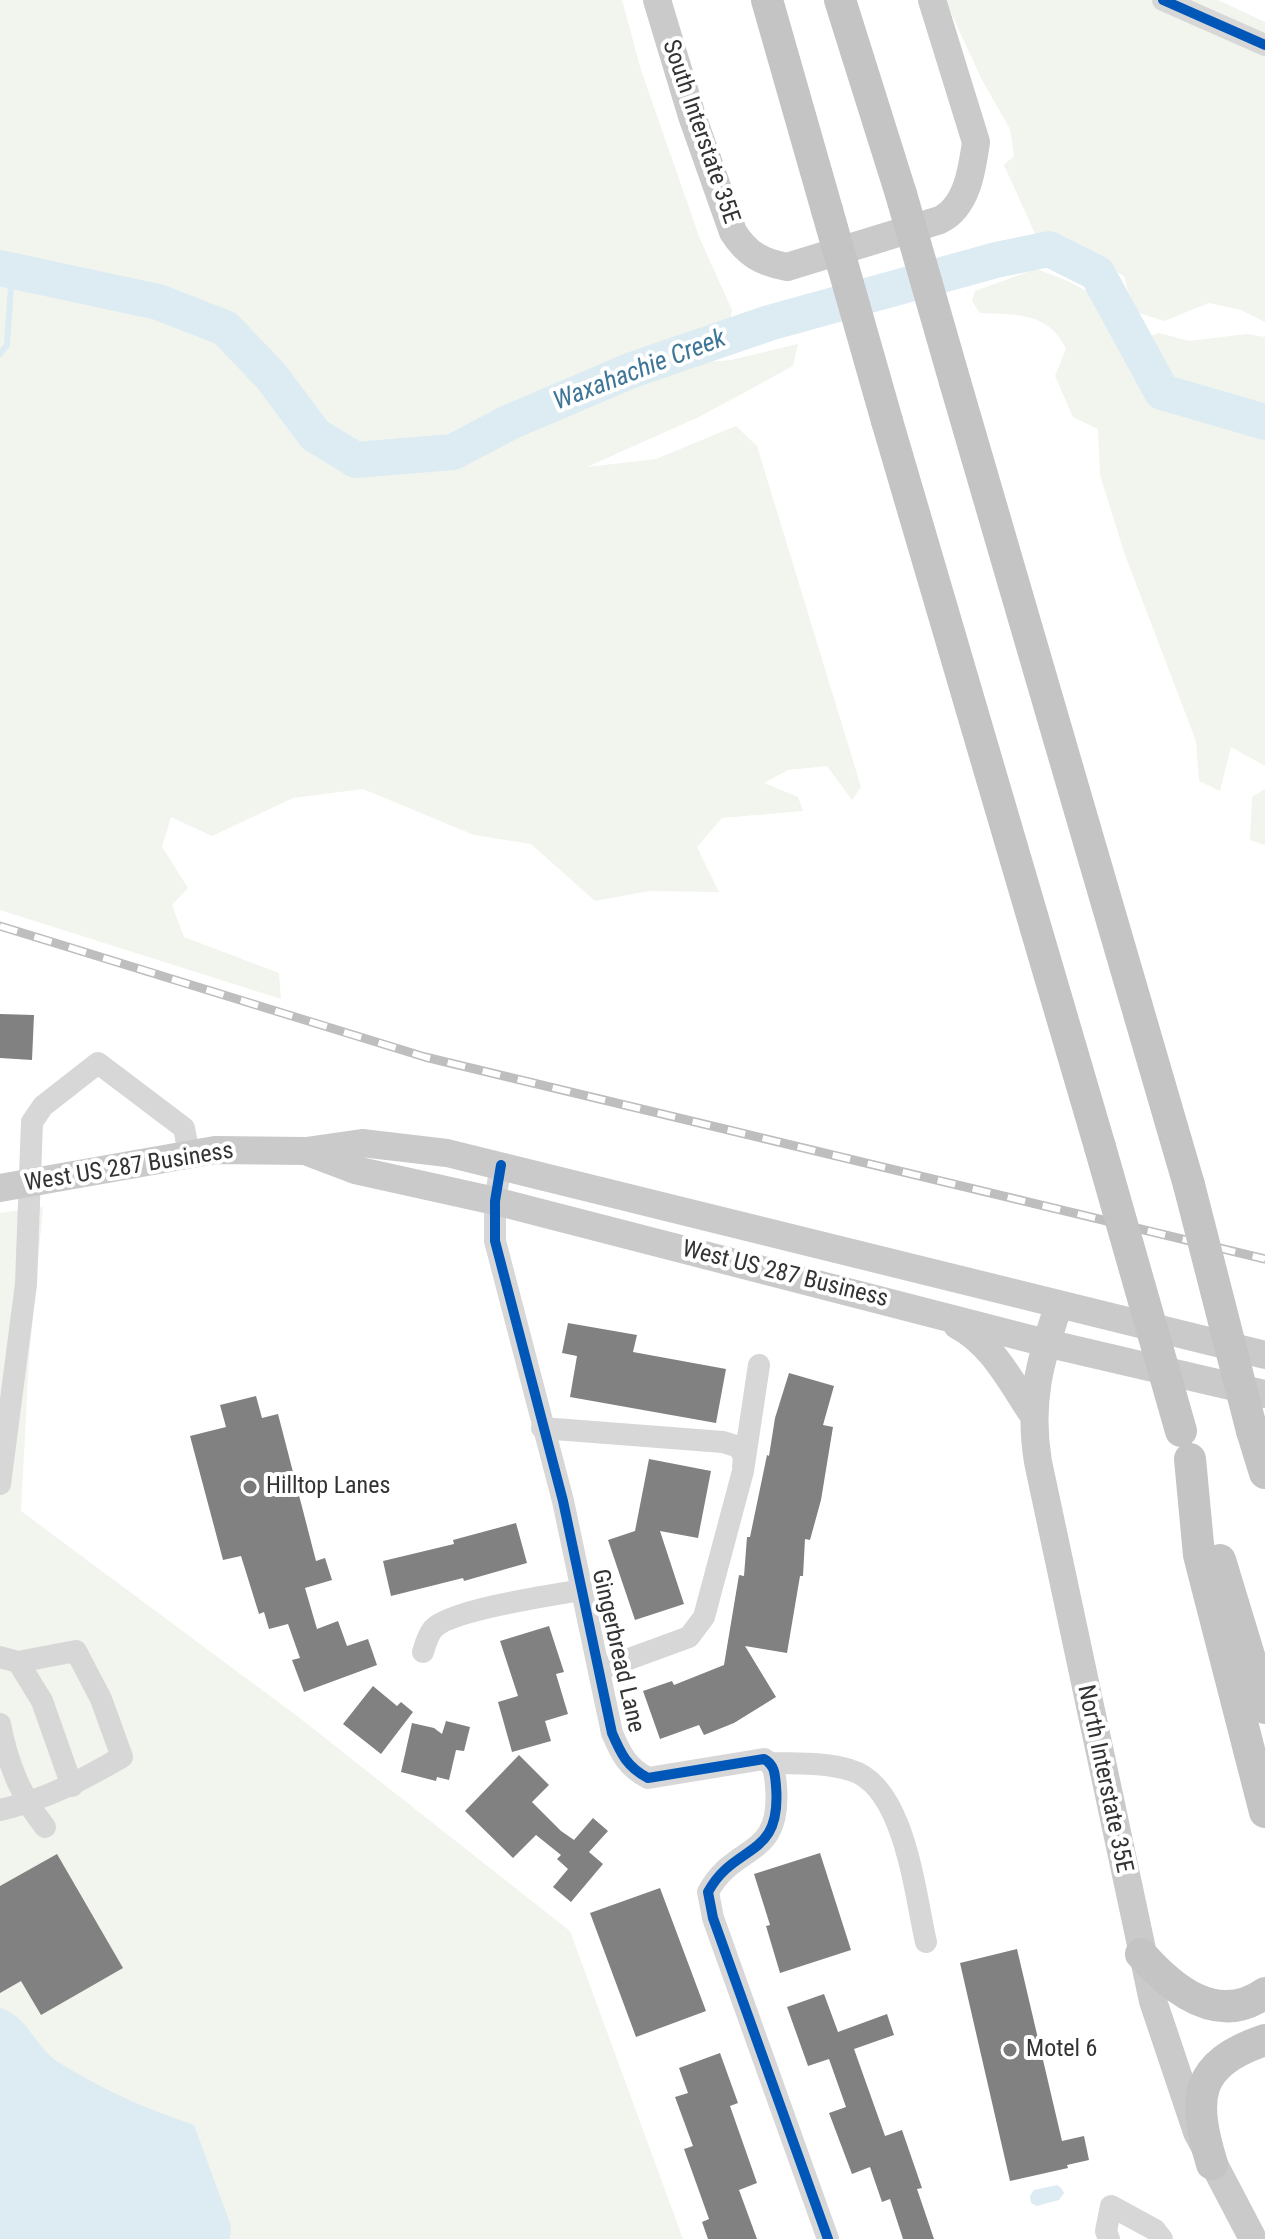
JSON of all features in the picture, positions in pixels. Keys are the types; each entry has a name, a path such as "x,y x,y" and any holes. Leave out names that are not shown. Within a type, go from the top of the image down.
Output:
{"highway":[{"path":"767,0 1185,1445 1265,1708"},
{"path":"840,0 901,194 1189,1185 1265,1473"},
{"path":"1185,1445 1199,1555 1265,1812"},
{"path":"1141,1954 1169,1983 1194,1999 1227,2006 1244,2003 1265,1993"},
{"path":"1212,2164 1200,2112 1213,2068 1227,2055 1265,2040"}],"main road":[{"name":"South Interstate 35E","path":"657,0 692,116 733,232 743,249 769,263 787,267 940,220 953,214 961,200 973,165 976,142 932,0"},
{"name":"West US 287 Business","path":"0,1188 189,1154 256,1149 306,1151 362,1143 447,1153 1265,1355"},
{"name":"West US 287 Business","path":"306,1151 355,1170 495,1201 1046,1343 1265,1394"},
{"name":"North Interstate 35E","path":"1059,1304 1046,1343 1034,1402 1038,1462 1141,1954 1165,2042 1197,2132 1253,2239"},
{"path":"935,1313 971,1332 1034,1402 1086,1352"}],"street":[{"path":"1163,0 1265,45"},
{"path":"0,1484 26,1284 32,1122 43,1106 98,1063 184,1128 189,1154"},
{"name":"Gingerbread Lane","path":"501,1165 495,1201 495,1241 563,1501 612,1733 624,1761 648,1778 764,1759 771,1763 826,1765 854,1770 874,1785 891,1807 901,1830 926,1942"},
{"path":"599,1670 689,1637 704,1617 743,1471 759,1365"},
{"path":"542,1428 723,1442 739,1447 744,1457 743,1471"},
{"path":"423,1652 432,1630 447,1619 582,1590"},
{"path":"0,1810 28,1804 72,1786 122,1757 101,1699 76,1651 9,1659"},
{"path":"9,1659 42,1701 72,1786"},
{"path":"0,1724 4,1749 28,1804 45,1827"},
{"path":"771,1763 778,1804 774,1828 763,1842 731,1864 708,1892 713,1918 828,2239"},
{"path":"1109,2239 1106,2231 1111,2206 1155,2230 1162,2239"}],"shaded area":[{"path":"0,0 622,0 641,70 700,239 732,310 729,328 585,371 534,409 609,392 673,365 731,360 798,344 793,366 701,416 587,467 656,459 736,426 757,446 861,787 852,800 827,766 788,770 764,783 798,797 803,811 722,818 697,847 719,892 649,891 595,901 531,844 474,835 363,789 293,798 212,836 171,817 162,847 188,888 172,905 184,937 279,973 281,999 0,910"},
{"path":"945,0 1218,0 1265,22 1265,322 1241,310 1209,303 1164,321 1133,311 1124,276 1092,259 1066,240 1036,236 1004,165 1014,156 1010,129 982,80"},
{"path":"1036,269 1069,282 1103,303 1117,320 1122,346 1159,333 1189,341 1247,334 1265,337 1265,766 1231,747 1220,791 1199,781 1196,741 1125,555 1100,475 1098,429 1073,417 1055,376 1066,349 1059,337 1040,321 1018,315 980,313 972,301 975,291"},
{"path":"1265,789 1265,845 1250,840 1252,797"},
{"path":"43,1207 29,1359 21,1511 297,1716 570,1931 683,2239 0,2239 0,1213"},
{"path":"0,2008 18,2018 50,2056 74,2072 124,2098 194,2125 231,2226 230,2239 0,2239"},
{"path":"1057,2185 1064,2193 1059,2200 1037,2206 1031,2203 1030,2196 1034,2190"}],"building":[{"path":"0,1014 34,1015 32,1060 0,1058"},
{"path":"568,1323 637,1335 633,1352 726,1369 716,1423 570,1397 577,1356 562,1353"},
{"path":"789,1373 834,1386 823,1425 833,1427 821,1500 810,1540 805,1539 803,1576 800,1576 787,1653 745,1646 776,1697 734,1723 704,1735 699,1725 660,1739 643,1691 672,1681 674,1685 724,1665 739,1575 744,1576 747,1537 750,1537 775,1418"},
{"path":"256,1396 262,1418 278,1414 316,1561 325,1558 332,1580 305,1588 317,1629 338,1621 347,1646 368,1639 377,1665 304,1692 292,1660 300,1658 288,1624 269,1629 264,1612 259,1614 241,1556 223,1560 190,1436 226,1427 220,1405"},
{"path":"649,1459 711,1471 698,1538 660,1531 684,1604 635,1620 608,1540 635,1531"},
{"path":"516,1523 527,1563 464,1581 463,1578 391,1596 383,1561 454,1544 453,1540"},
{"path":"549,1626 564,1672 556,1674 568,1714 545,1721 551,1741 512,1752 498,1702 518,1696 500,1641"},
{"path":"373,1686 397,1706 401,1702 413,1712 381,1754 343,1724"},
{"path":"446,1721 470,1727 464,1751 456,1750 449,1780 437,1777 436,1781 401,1772 412,1723 434,1728 442,1734"},
{"path":"519,1755 549,1785 532,1802 561,1831 574,1840 593,1818 608,1831 589,1852 603,1864 571,1902 553,1887 568,1869 557,1859 561,1855 536,1835 513,1858 465,1811"},
{"path":"820,1853 851,1950 780,1973 766,1926 770,1925 754,1874"},
{"path":"57,1854 123,1968 41,2015 21,1981 0,1993 0,1886"},
{"path":"660,1888 706,2011 636,2037 590,1913"},
{"name":"Motel 6","path":"1017,1949 1062,2141 1084,2136 1089,2160 1010,2181 960,1963"},
{"path":"824,1994 838,2032 887,2014 894,2035 854,2049 885,2136 902,2130 922,2188 917,2189 934,2239 903,2239 890,2199 882,2202 870,2167 852,2174 829,2113 846,2107 829,2059 808,2066 787,2007"},
{"path":"720,2053 738,2103 730,2106 757,2183 739,2190 757,2239 708,2239 702,2222 709,2219 684,2149 693,2146 675,2097 688,2093 679,2068"}],"waterway":[{"name":"Waxahachie Creek","path":"0,268 158,302 225,328 271,376 315,435 356,460 453,452 510,422 632,370 769,323 996,260 1049,249 1097,273 1162,392 1265,422"},
{"path":"0,354 7,345 12,271"}],"railway":[{"path":"0,926 425,1057 1265,1259"}],"cycle path":[{"path":"1163,0 1265,45"},
{"path":"501,1165 495,1201 495,1241 563,1501 615,1741 630,1764 648,1778 764,1759 774,1771 776,1810 772,1827 764,1839 719,1876 708,1892 713,1918 828,2239"}],"place":[{"name":"Hilltop Lanes","path":"250,1487"},
{"name":"Motel 6","path":"1010,2050"}]}
